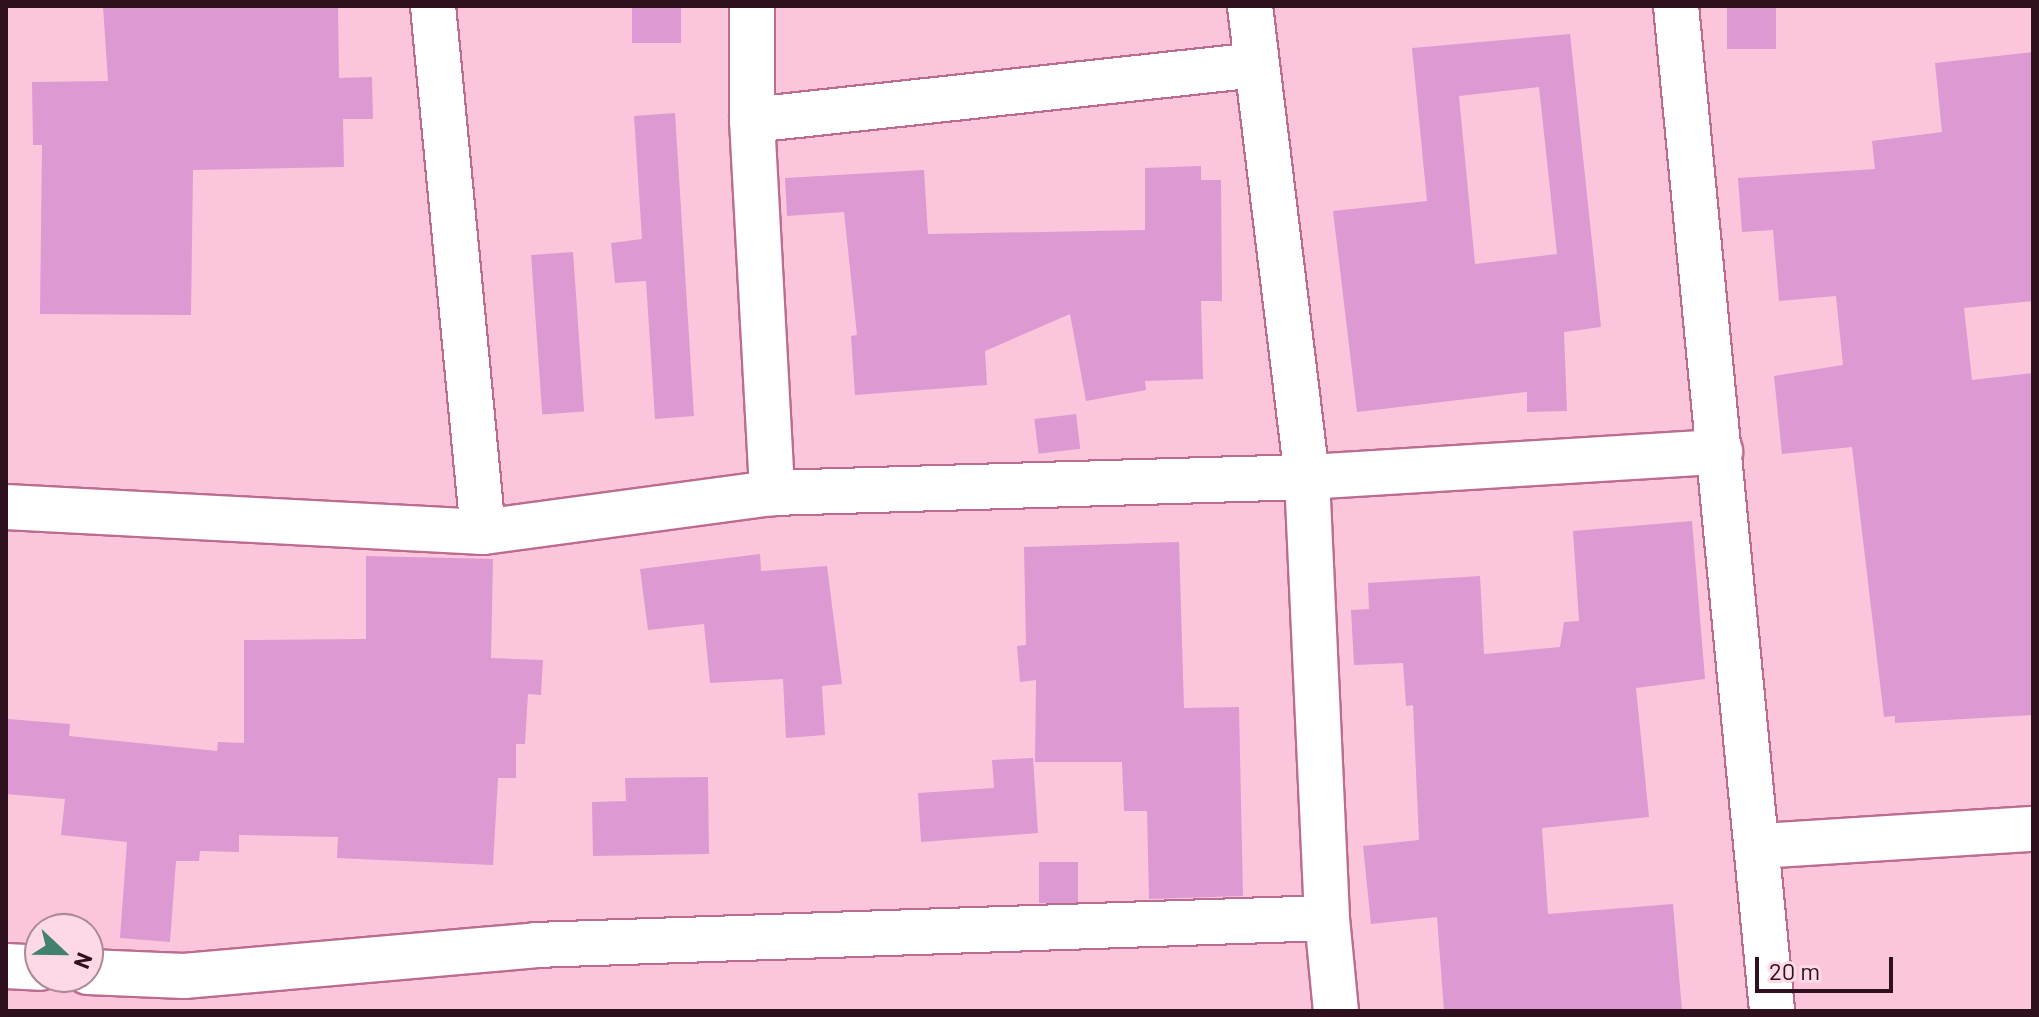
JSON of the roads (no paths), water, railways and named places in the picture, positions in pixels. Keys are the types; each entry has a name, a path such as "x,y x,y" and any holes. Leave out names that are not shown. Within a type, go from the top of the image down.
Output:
{"street":[{"path":"433,6 483,532"},
{"path":"752,6 752,120 772,493"},
{"path":"1250,6 1307,477 1327,918 1336,1011"},
{"path":"1676,6 1760,846 1772,1011"},
{"path":"752,120 1257,65"},
{"path":"6,507 483,532 772,493 1307,477 1720,452"},
{"path":"1760,846 2033,829"},
{"path":"104,975 187,993 535,945 1327,918"}]}
